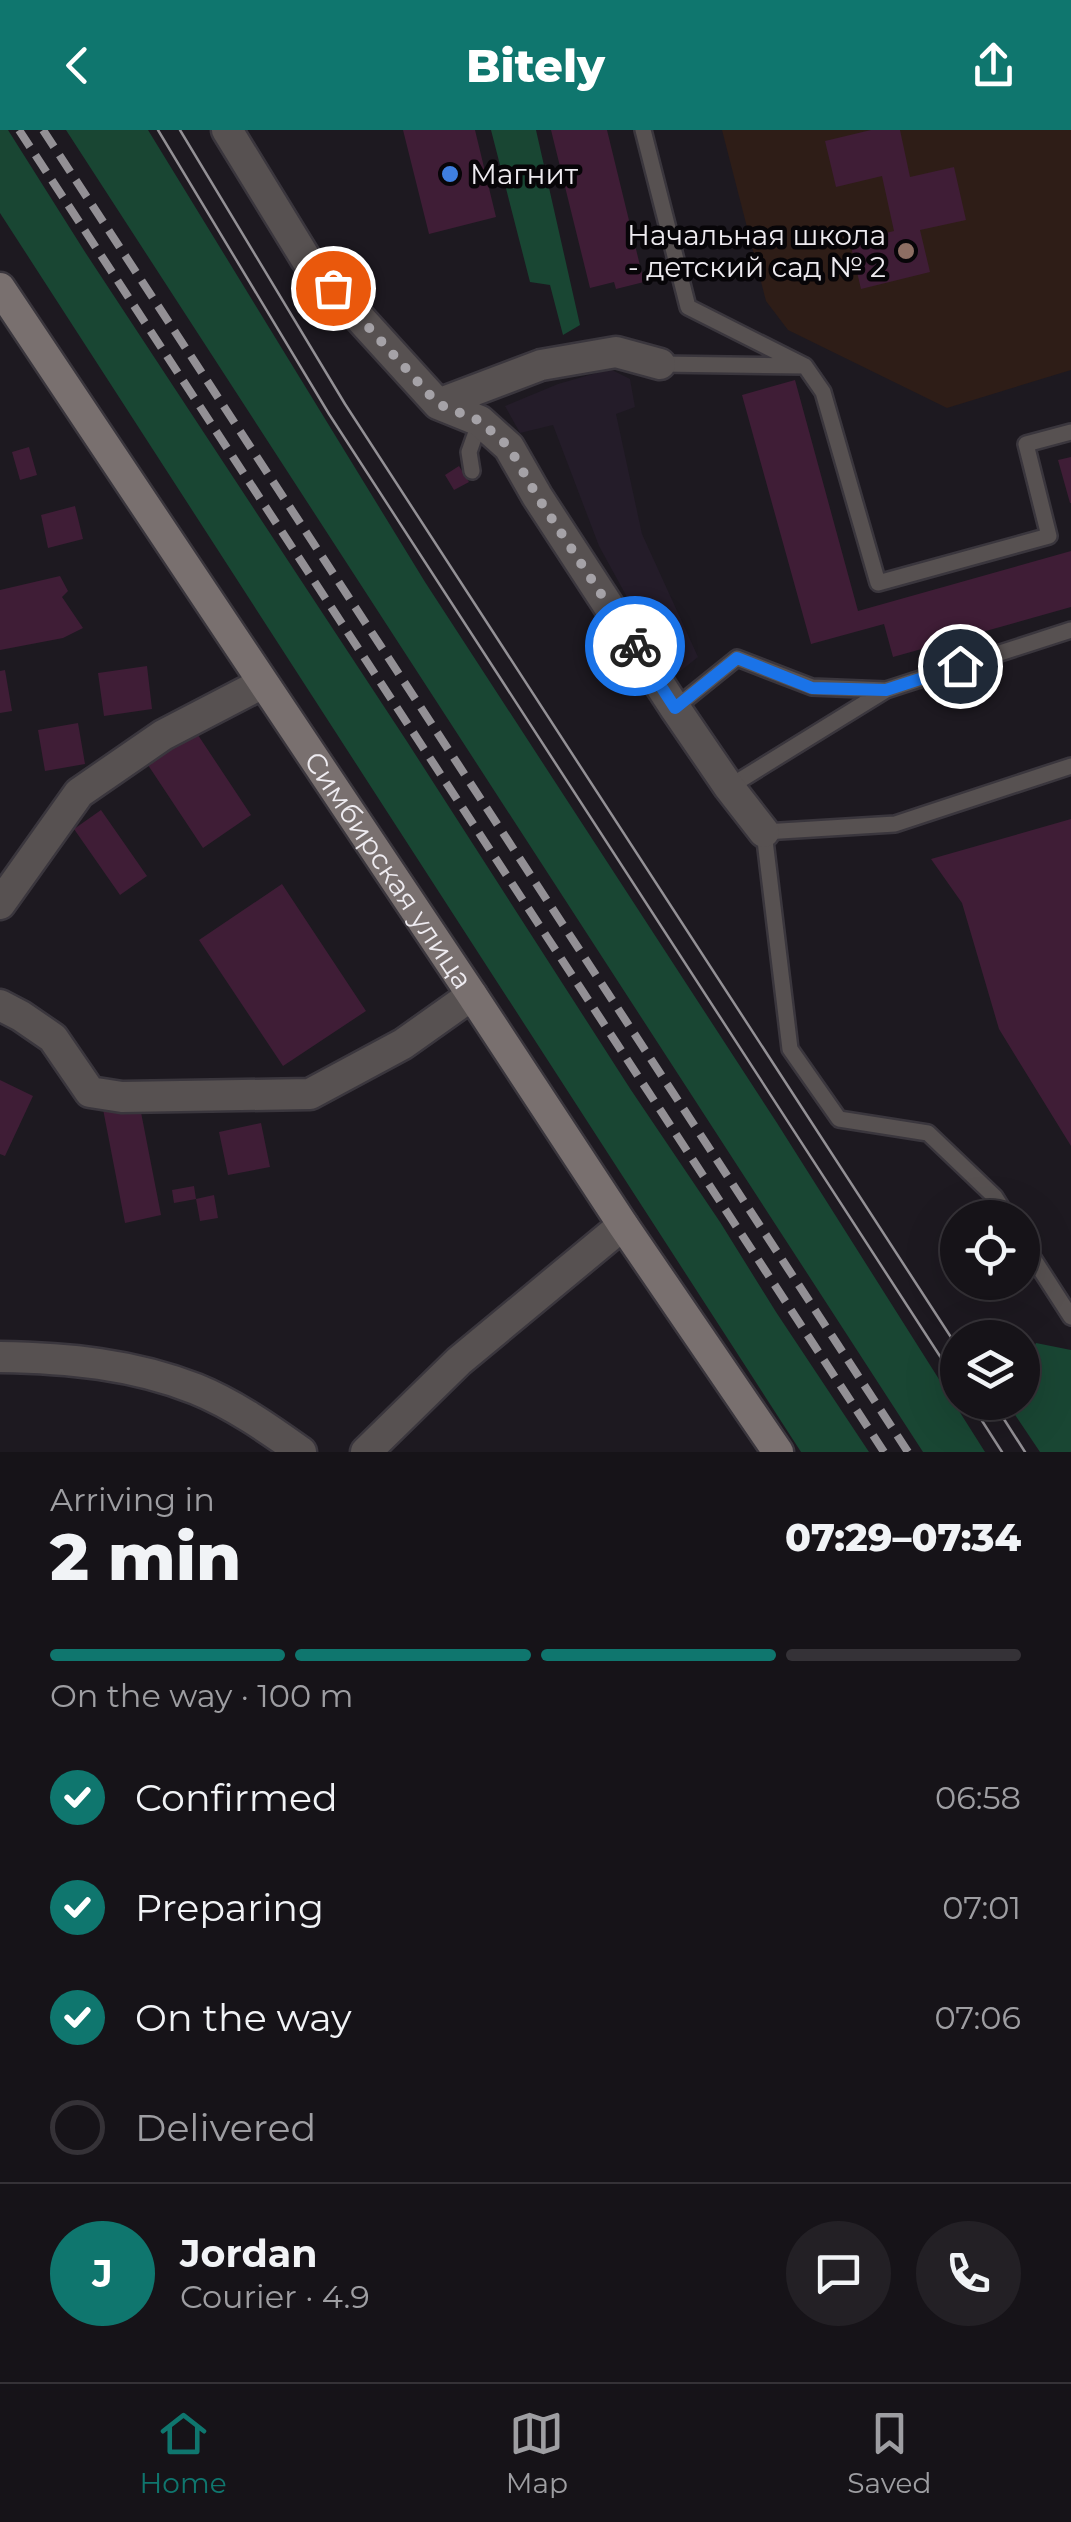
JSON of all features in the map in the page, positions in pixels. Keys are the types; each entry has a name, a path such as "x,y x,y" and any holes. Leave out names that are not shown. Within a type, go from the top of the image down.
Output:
{"main road":[{"name":"Симбирская улица","path":"0,288 778,1452"}],"street":[{"path":"227,130 306,259 438,404 480,421 509,447 675,708 764,832"},
{"path":"438,404 541,365 616,352 660,364"},
{"path":"0,904 79,793 163,735 263,683"},
{"path":"0,1006 54,1038 90,1092 122,1096 310,1094 403,1044 472,995"},
{"path":"366,1452 459,1361 623,1225"},
{"path":"0,1356 62,1358 131,1368 197,1389 302,1452"}],"lane":[{"path":"643,130 688,308 805,366 823,392 878,584 1049,536 1026,444 1071,432"},
{"path":"660,364 805,366"},
{"path":"472,471 468,452 480,421"},
{"path":"729,787 886,690 1071,630"},
{"path":"675,708 737,658 812,688 886,690"},
{"path":"997,1200 928,1133 839,1119 790,1049 764,832 895,824 1071,766"},
{"path":"1040,1269 1071,1317"}],"shaded area":[{"name":"Начальная школа - детский сад № 2","path":"722,130 1071,130 1071,370 947,408 788,330 766,301"},
{"path":"610,369 630,379 635,407 616,414 642,534 698,657 678,673 651,641 599,546 553,425 520,433 505,406 558,384"}],"green space":[{"path":"0,130 8,130 869,1452 801,1452 0,213"},
{"path":"66,130 148,130 425,582 940,1381 940,1420 965,1420 985,1452 923,1452"},
{"path":"491,130 536,130 580,325 563,335 550,285 530,282"},
{"path":"1040,1344 1071,1350 1071,1452 1040,1452 1018,1420 1040,1420"}],"building":[{"name":"Магнит","path":"403,130 475,130 496,217 429,234"},
{"path":"551,130 607,130 644,282 616,289 614,282 590,288"},
{"path":"871,130 900,130 910,177 954,167 966,220 920,230 930,272 861,289 850,242 894,231 882,176 836,187 825,141"},
{"path":"795,380 858,611 1071,551 1071,607 893,657 884,624 811,644 742,395"},
{"path":"29,447 37,475 20,480 12,452"},
{"path":"1071,457 1071,503 1070,503 1058,460"},
{"path":"459,466 469,482 454,490 445,475"},
{"path":"75,506 83,539 48,548 41,515"},
{"path":"60,576 68,591 62,597 83,628 63,638 0,650 0,590"},
{"path":"147,666 152,709 104,716 98,673"},
{"path":"5,670 12,711 0,713 0,671"},
{"path":"78,723 85,764 45,771 38,730"},
{"path":"194,729 251,815 203,848 146,762"},
{"path":"101,810 147,876 120,895 74,829"},
{"path":"1071,819 1071,1146 999,1029 962,903 931,859"},
{"path":"282,884 366,1011 283,1066 199,940"},
{"path":"0,1080 33,1096 5,1156 0,1154"},
{"path":"139,1102 161,1215 125,1223 103,1109"},
{"path":"261,1123 270,1167 228,1175 219,1132"},
{"path":"194,1186 196,1199 174,1203 172,1190"},
{"path":"214,1195 218,1218 200,1221 196,1199"}],"tram line":[{"path":"158,130 329,414 940,1356"},
{"path":"180,130 345,404 940,1320"},
{"path":"982,1420 1002,1452"},
{"path":"1005,1420 1025,1452"}],"railway":[{"path":"19,130 884,1452"},
{"path":"43,130 908,1452"}],"way so far":[{"path":"333,288 438,404 480,421 509,447 635,646"}],"place":[{"name":"Магнит","path":"450,174"},
{"name":"Начальная школа - детский сад № 2","path":"906,251"}],"route":[{"path":"635,646 675,708 737,658 812,688 886,690 960,666"}]}
